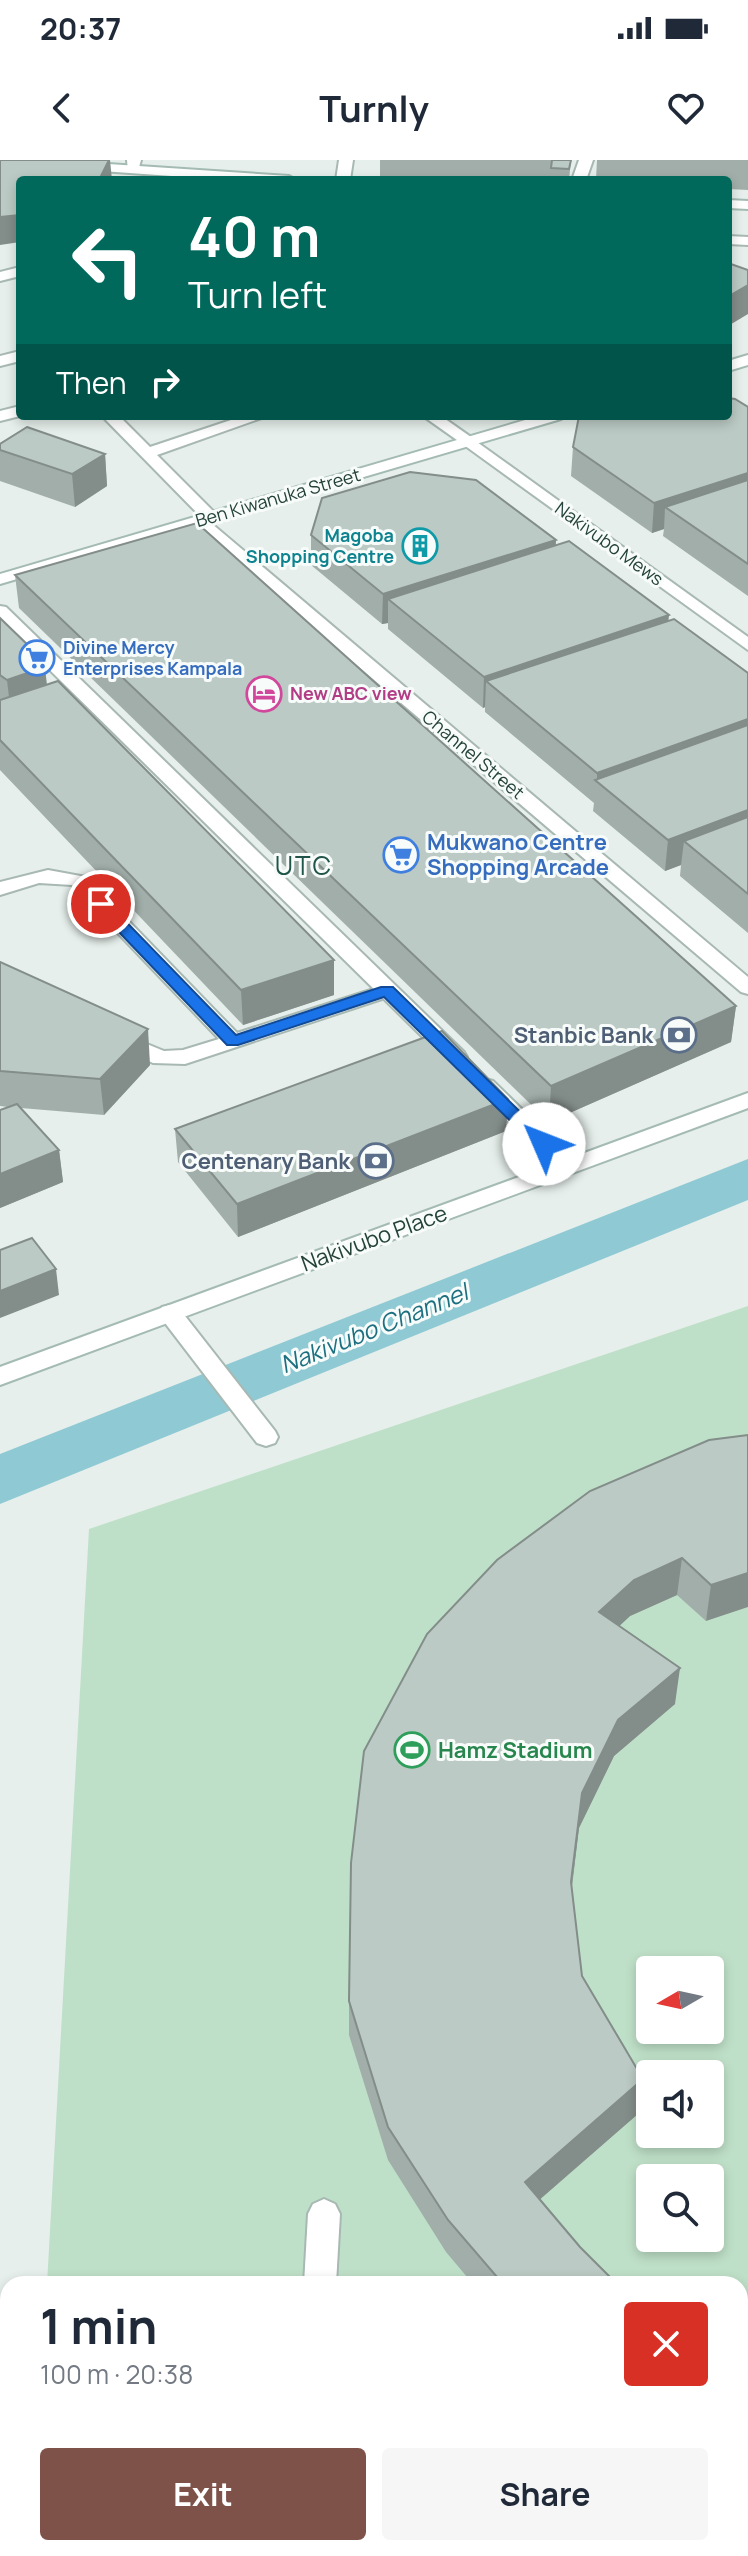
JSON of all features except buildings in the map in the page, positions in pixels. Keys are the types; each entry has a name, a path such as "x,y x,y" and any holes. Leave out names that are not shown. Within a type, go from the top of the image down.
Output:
{"street":[{"path":"60,165 134,164 250,176"},
{"name":"Channel Street","path":"114,420 205,520 748,988"},
{"path":"147,453 247,420"},
{"name":"Nakivubo Mews","path":"437,420 748,645"},
{"name":"Ben Kiwanuka Street","path":"0,579 543,420"},
{"path":"0,611 567,1166"},
{"path":"0,889 27,878 56,874 79,881 233,1041"},
{"path":"104,1034 161,1058 185,1057 387,991"},
{"name":"Nakivubo Place","path":"0,1376 748,1100"},
{"path":"170,1313 266,1437"},
{"path":"320,2276 324,2214"}],"green space":[{"name":"Hamz Stadium","path":"748,1306 748,2276 47,2276 89,1529"}],"waterway":[{"name":"Nakivubo Channel","path":"0,1480 748,1178"}],"place":[{"name":"Magoba Shopping Centre","path":"420,546"},
{"name":"Divine Mercy Enterprises Kampala","path":"37,658"},
{"name":"New ABC view","path":"264,694"},
{"name":"Mukwano Centre Shopping Arcade","path":"401,855"},
{"name":"Stanbic Bank","path":"679,1035"},
{"name":"Centenary Bank","path":"376,1161"},
{"name":"Hamz Stadium","path":"412,1750"}],"district":[{"name":"UTC","path":"304,866"}],"route":[{"path":"101,904 233,1041 387,991 544,1144"}]}
